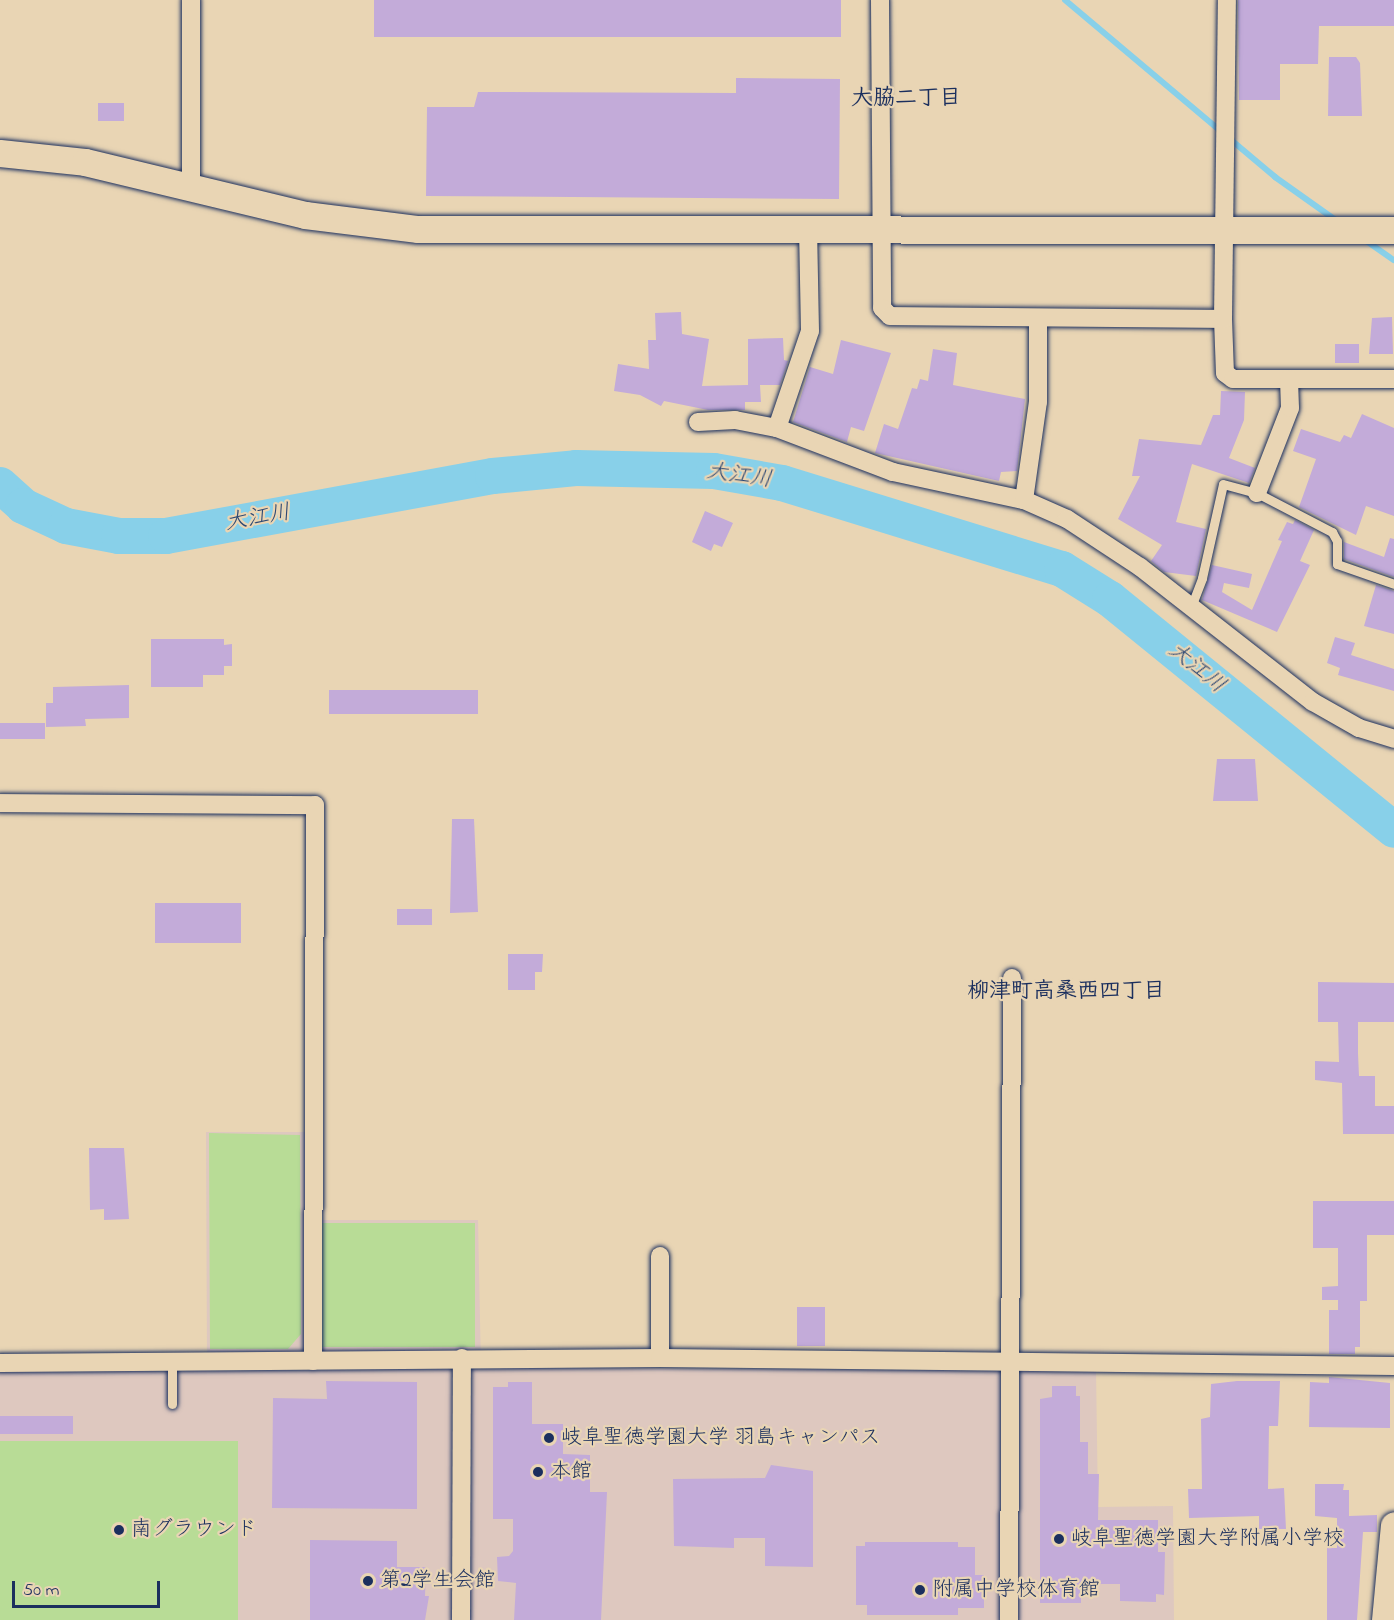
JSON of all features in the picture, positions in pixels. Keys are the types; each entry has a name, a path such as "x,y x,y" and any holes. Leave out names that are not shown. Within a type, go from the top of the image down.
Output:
{"street":[{"path":"191,0 191,185"},
{"path":"880,0 882,308 890,316 1223,319"},
{"path":"1227,0 1227,230 1223,319 1225,373 1233,379 1394,379"},
{"path":"0,153 58,157 191,185 305,215 418,229 1394,230"},
{"path":"777,428 810,331 808,231"},
{"path":"1024,500 1038,402 1038,319"},
{"path":"1257,493 1290,408 1289,379"},
{"path":"698,422 735,420 777,428 893,472 1024,500 1093,535 1191,607 1313,702 1359,728 1394,739"},
{"path":"0,803 315,805 313,1361"},
{"path":"1009,1620 1012,978"},
{"path":"660,1256 660,1358"},
{"path":"460,1620 462,1358"},
{"path":"0,1363 660,1358 1394,1366"},
{"path":"1385,1620 1394,1525"}],"lane":[{"path":"1191,607 1202,578 1223,484 1257,493 1336,536 1337,564 1394,584"},
{"path":"172,1363 172,1404"}],"shaded area":[{"name":"岐阜聖徳学園大学 羽島キャンパス","path":"206,1132 305,1132 305,1220 478,1220 481,1368 1096,1370 1098,1507 1173,1506 1174,1620 0,1620 0,1369 207,1367"}],"green space":[{"path":"209,1133 300,1135 301,1334 288,1349 210,1349"},
{"path":"320,1223 475,1223 475,1347 320,1347"},
{"name":"南グラウンド","path":"0,1441 238,1441 238,1620 0,1620"}],"building":[{"path":"374,0 841,0 841,37 374,37"},
{"path":"1238,0 1394,0 1394,26 1319,26 1318,64 1280,64 1280,100 1239,100"},
{"path":"1329,57 1356,57 1360,63 1362,116 1328,116"},
{"path":"736,78 840,79 839,199 426,196 427,107 474,107 478,92 736,93"},
{"path":"98,103 124,103 124,121 98,121"},
{"path":"681,312 682,334 709,339 702,386 748,385 748,339 783,338 784,360 788,361 780,385 760,385 761,402 745,402 745,410 708,410 664,401 661,406 640,395 614,391 618,364 649,369 648,340 656,340 655,313"},
{"path":"1392,317 1393,354 1369,354 1372,318"},
{"path":"841,340 891,353 864,431 851,427 847,442 793,422 810,367 833,374"},
{"path":"1335,344 1359,344 1359,363 1335,363"},
{"path":"933,349 957,353 953,385 1025,399 1017,471 1001,472 999,481 875,453 884,424 898,429 912,388 917,389 920,379 928,381"},
{"path":"1221,391 1245,392 1244,420 1229,458 1255,468 1249,483 1192,464 1176,522 1206,529 1196,576 1164,572 1151,561 1162,545 1118,519 1140,476 1132,476 1139,439 1201,445 1213,415 1220,415"},
{"path":"1362,414 1394,428 1394,516 1366,506 1356,535 1299,507 1316,459 1293,451 1301,429 1340,442 1344,435 1351,438"},
{"path":"705,511 733,523 722,547 714,544 711,551 692,542"},
{"path":"1295,520 1314,530 1300,561 1310,565 1277,632 1202,600 1212,565 1252,574 1249,588 1224,583 1222,592 1252,610 1282,541 1278,540 1287,522 1293,524"},
{"path":"1390,538 1394,539 1394,577 1344,559 1344,542 1384,557"},
{"path":"1376,585 1394,591 1394,634 1364,626"},
{"path":"1335,637 1355,643 1351,655 1394,669 1394,691 1338,675 1340,668 1327,663"},
{"path":"151,639 224,639 224,645 232,644 232,666 224,666 224,675 203,675 203,687 151,687"},
{"path":"129,685 129,718 85,719 86,726 46,727 46,703 53,703 53,687"},
{"path":"329,690 478,690 478,714 329,714"},
{"path":"0,723 45,723 45,739 0,739"},
{"path":"1217,759 1255,759 1258,801 1213,801"},
{"path":"452,819 474,819 478,912 450,913"},
{"path":"155,903 241,903 241,943 155,943"},
{"path":"397,909 432,909 432,925 397,925"},
{"path":"508,954 543,954 542,972 535,972 535,990 508,990"},
{"path":"1318,982 1394,983 1394,1022 1358,1022 1358,1053 1359,1076 1375,1076 1375,1106 1394,1106 1394,1134 1343,1134 1342,1083 1315,1080 1315,1061 1339,1062 1338,1022 1318,1022"},
{"path":"89,1148 124,1148 129,1219 104,1220 104,1209 90,1210"},
{"path":"1313,1201 1394,1201 1394,1235 1367,1235 1367,1301 1360,1301 1360,1347 1355,1347 1355,1354 1329,1354 1329,1310 1338,1310 1338,1300 1322,1300 1322,1287 1338,1286 1338,1248 1313,1248"},
{"path":"797,1307 825,1307 825,1346 797,1346"},
{"path":"1329,1377 1390,1383 1390,1428 1309,1427 1310,1382 1329,1383"},
{"path":"326,1381 417,1382 417,1509 272,1508 273,1398 327,1399"},
{"path":"1237,1381 1280,1381 1278,1426 1269,1426 1268,1489 1284,1488 1286,1529 1259,1529 1259,1516 1189,1518 1188,1489 1202,1489 1201,1419 1210,1417 1211,1384"},
{"path":"508,1382 532,1382 532,1424 563,1424 563,1454 590,1455 590,1492 607,1492 601,1620 514,1620 516,1583 498,1581 497,1557 509,1556 513,1551 513,1519 493,1519 493,1387 508,1387"},
{"path":"1052,1386 1076,1386 1076,1396 1080,1396 1080,1442 1088,1442 1088,1474 1099,1474 1098,1520 1158,1520 1158,1552 1165,1552 1164,1595 1156,1594 1156,1602 1120,1601 1120,1584 1081,1584 1081,1603 1040,1603 1040,1399 1052,1397"},
{"path":"0,1416 73,1416 73,1434 0,1434"},
{"path":"771,1465 813,1471 813,1567 765,1566 765,1538 734,1538 734,1548 674,1546 673,1479 765,1478"},
{"path":"1315,1484 1344,1484 1343,1490 1349,1490 1349,1516 1377,1515 1377,1532 1363,1532 1357,1620 1327,1620 1327,1548 1337,1548 1337,1518 1315,1516"},
{"name":"第2学生会館","path":"310,1540 397,1541 397,1567 426,1567 425,1596 429,1596 425,1620 310,1620"},
{"name":"附属中学校体育館","path":"865,1542 958,1542 958,1547 975,1547 975,1575 984,1575 984,1608 958,1608 958,1615 867,1615 867,1605 856,1605 856,1546 865,1546"}],"waterway":[{"path":"1065,0 1275,177 1337,221"},
{"path":"1365,240 1394,260"},
{"name":"大江川","path":"0,485 23,506 66,526 119,536 166,536 493,476 576,468 714,471 782,483 1062,569 1110,599 1394,830"}],"place":[{"name":"岐阜聖徳学園大学 羽島キャンパス","path":"549,1438"},
{"name":"本館","path":"538,1472"},
{"name":"南グラウンド","path":"119,1530"},
{"name":"岐阜聖徳学園大学附属小学校","path":"1059,1539"},
{"name":"第2学生会館","path":"368,1581"},
{"name":"附属中学校体育館","path":"920,1590"}],"district":[{"name":"大脇二丁目","path":"906,100"},
{"name":"柳津町高桑西四丁目","path":"1066,993"}]}
